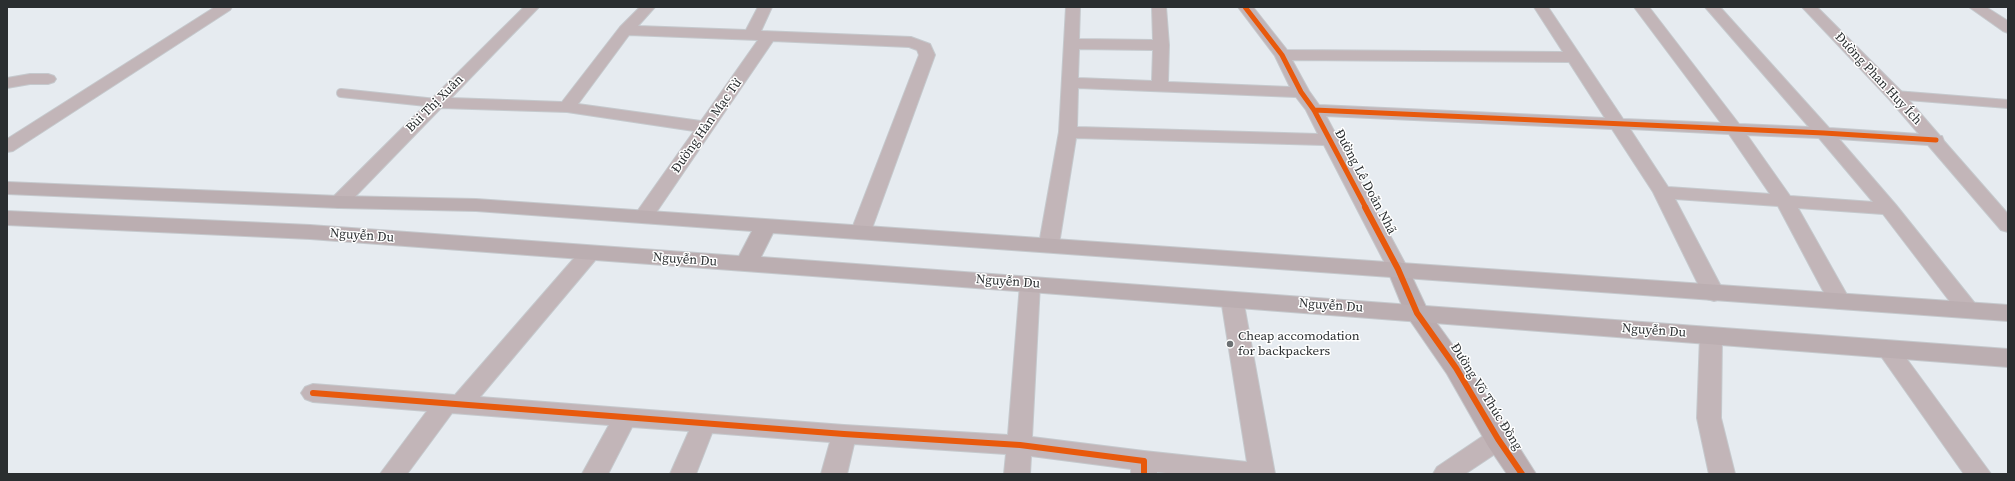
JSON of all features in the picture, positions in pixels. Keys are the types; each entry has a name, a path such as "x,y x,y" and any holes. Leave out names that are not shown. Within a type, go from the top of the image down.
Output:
{"main road":[{"path":"7,188 339,202 476,205 1049,244 1398,269 1714,294 2008,314"},
{"path":"310,232 339,202"},
{"name":"Nguyễn Du","path":"7,218 310,232 1030,284 2008,358"},
{"path":"746,264 766,225"}],"street":[{"path":"7,147 225,7"},
{"name":"Bùi Thị Xuân","path":"339,202 532,7"},
{"path":"567,107 625,30 648,7"},
{"path":"752,34 765,7"},
{"path":"1049,244 1068,132 1073,7"},
{"path":"1159,7 1161,45 1160,87"},
{"name":"Đường Lê Doãn Nhã","path":"1245,7 1282,55 1301,92 1314,110 1398,269"},
{"path":"1541,7 1662,192 1714,294"},
{"path":"1641,7 1734,129 1785,202 1840,302"},
{"path":"1712,7 1889,209 1969,311"},
{"name":"Đường Phan Huy Ích","path":"1809,7 1895,95 1936,140 2008,226"},
{"path":"1976,7 2008,28"},
{"path":"625,30 752,34 911,42 924,47 927,51 927,55 861,231"},
{"name":"Đường Hàn Mạc Tử","path":"644,216 769,36"},
{"path":"1071,44 1161,45"},
{"path":"1282,55 1573,56"},
{"path":"7,83 30,79 48,79"},
{"path":"1069,83 1301,92"},
{"path":"436,103 567,107 706,127"},
{"path":"1314,110 1617,123 1936,140"},
{"path":"1068,132 1330,140"},
{"path":"1662,192 1889,209"},
{"path":"393,474 590,253"},
{"name":"Đường Võ Thúc Đồng","path":"1398,269 1417,313 1456,368 1498,439 1522,474"},
{"path":"1017,474 1030,284"},
{"path":"312,393 844,434 1020,444 1144,468 1262,473 1232,299"},
{"path":"1711,336 1709,418 1722,474"},
{"path":"1887,349 1978,474"},
{"path":"595,474 625,417"},
{"path":"683,474 704,423"},
{"path":"834,474 844,434"},
{"path":"1446,474 1498,439"}],"lane":[{"path":"341,93 436,103"},
{"path":"1895,95 2008,104"}],"cycle path":[{"path":"1245,7 1282,55 1301,92 1314,110 1398,269 1417,313 1456,368 1498,439 1522,474"},
{"path":"1314,110 1824,133 1936,140"},
{"path":"313,393 844,434 1020,445 1144,461 1144,474"}],"place":[{"name":"Cheap accomodation for backpackers","path":"1230,344"}]}
